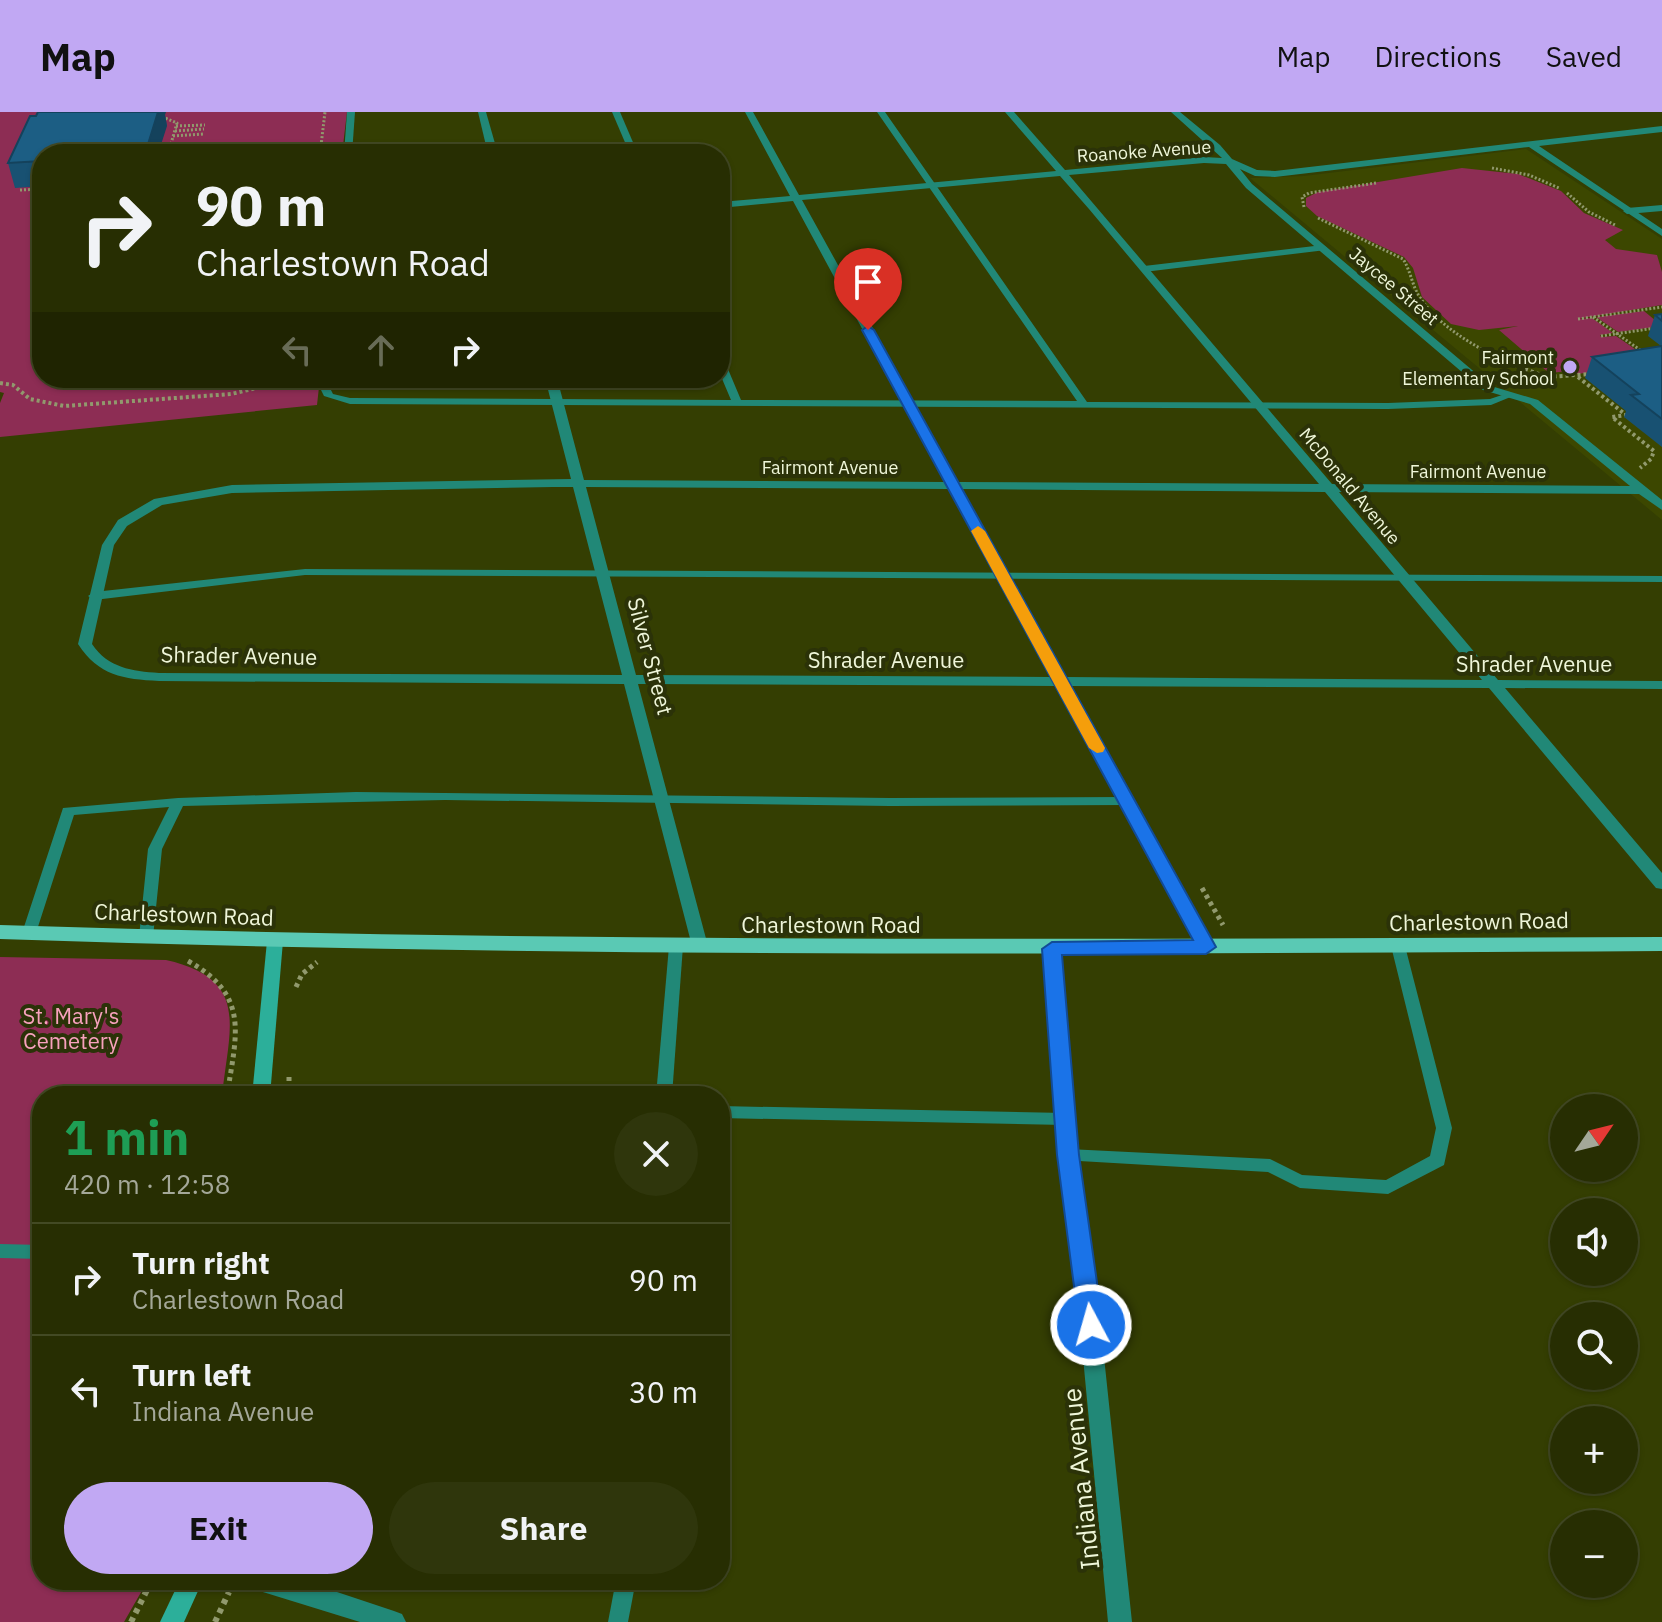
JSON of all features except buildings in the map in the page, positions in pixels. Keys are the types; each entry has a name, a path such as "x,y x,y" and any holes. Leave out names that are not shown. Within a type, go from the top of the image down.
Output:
{"main road":[{"name":"Charlestown Road","path":"0,932 275,941 1052,949 1662,944"},
{"path":"262,1086 275,941"},
{"path":"172,1622 187,1590"}],"street":[{"path":"482,112 490,144"},
{"path":"749,112 1206,947"},
{"name":"McDonald Avenue","path":"1009,112 1662,884"},
{"path":"1175,112 1230,161"},
{"name":"Roanoke Avenue","path":"730,204 1204,160 1230,161 1255,173 1275,174 1662,129"},
{"path":"1530,144 1662,233"},
{"name":"Jaycee Street","path":"1230,161 1249,186 1487,388 1534,402 1662,506"},
{"name":"Silver Street","path":"554,388 700,946"},
{"name":"Fairmont Avenue","path":"94,596 108,545 122,523 158,502 232,489 580,483 1642,490"},
{"name":"Shrader Avenue","path":"94,596 85,644 90,654 111,669 149,675 1662,685"},
{"name":"Indiana Avenue","path":"1052,949 1068,1155 1084,1262 1120,1622"},
{"path":"298,1590 394,1622"}],"lane":[{"path":"349,144 351,112"},
{"path":"616,112 630,144"},
{"path":"881,112 1084,404"},
{"path":"1627,211 1662,208"},
{"path":"1144,269 1323,248"},
{"path":"730,386 737,403"},
{"path":"325,388 329,396 350,401 1259,406 1438,405 1491,402 1508,396"},
{"path":"94,596 305,572 1662,579"},
{"path":"29,933 68,811 255,798 1126,801"},
{"path":"146,937 155,849 178,802"},
{"path":"665,1086 676,946"},
{"path":"1068,1155 1270,1166 1300,1181 1388,1187 1438,1160 1444,1128 1398,946"},
{"path":"730,1112 1065,1119"},
{"path":"0,1251 32,1252"},
{"path":"618,1622 624,1590"}],"path":[{"path":"321,144 325,112"},
{"path":"151,115 167,117 177,123 171,144"},
{"path":"175,131 204,129 175,131"},
{"path":"1487,167 1529,175 1548,183 1566,192 1599,219 1626,229"},
{"path":"1381,182 1319,190 1302,197 1303,206 1317,218 1403,259 1424,303 1452,328 1521,368 1547,377 1593,374"},
{"path":"20,190 32,189"},
{"path":"1578,319 1662,307"},
{"path":"1646,309 1655,315"},
{"path":"1593,317 1648,356"},
{"path":"1601,336 1662,327"},
{"path":"1578,377 1626,415 1612,417 1654,451 1637,474"},
{"path":"0,383 13,385 30,399 64,406 231,394 257,388"},
{"path":"183,959 217,977 228,990 234,1009 228,1086"},
{"path":"131,1622 147,1590"},
{"path":"215,1622 229,1592"}],"shaded area":[{"name":"Fairmont Elementary School","path":"1526,149 1662,239 1662,520 1250,178 1304,176"}],"green space":[{"path":"0,112 347,112 343,144 32,144 32,388 319,388 317,405 0,437 0,403 4,393 0,392"},
{"path":"1462,168 1518,174 1561,191 1584,213 1623,230 1605,240 1616,249 1657,255 1662,272 1662,305 1577,319 1592,318 1613,333 1601,337 1616,336 1654,362 1578,374 1569,371 1549,373 1499,330 1518,326 1479,330 1451,324 1422,297 1413,268 1404,257 1317,216 1306,206 1306,198 1318,192"},
{"path":"1644,311 1662,326 1618,332 1596,317"},
{"name":"St. Mary's Cemetery","path":"0,957 166,960 193,969 212,980 223,993 230,1028 223,1086 32,1086 32,1590 142,1590 124,1622 0,1622"}],"slow traffic":[{"path":"978,531 1097,748"}],"place":[{"name":"Fairmont Elementary School","path":"1570,367"}],"route":[{"path":"868,330 1206,947 1052,949 1050,961 1068,1155 1091,1325"}]}
